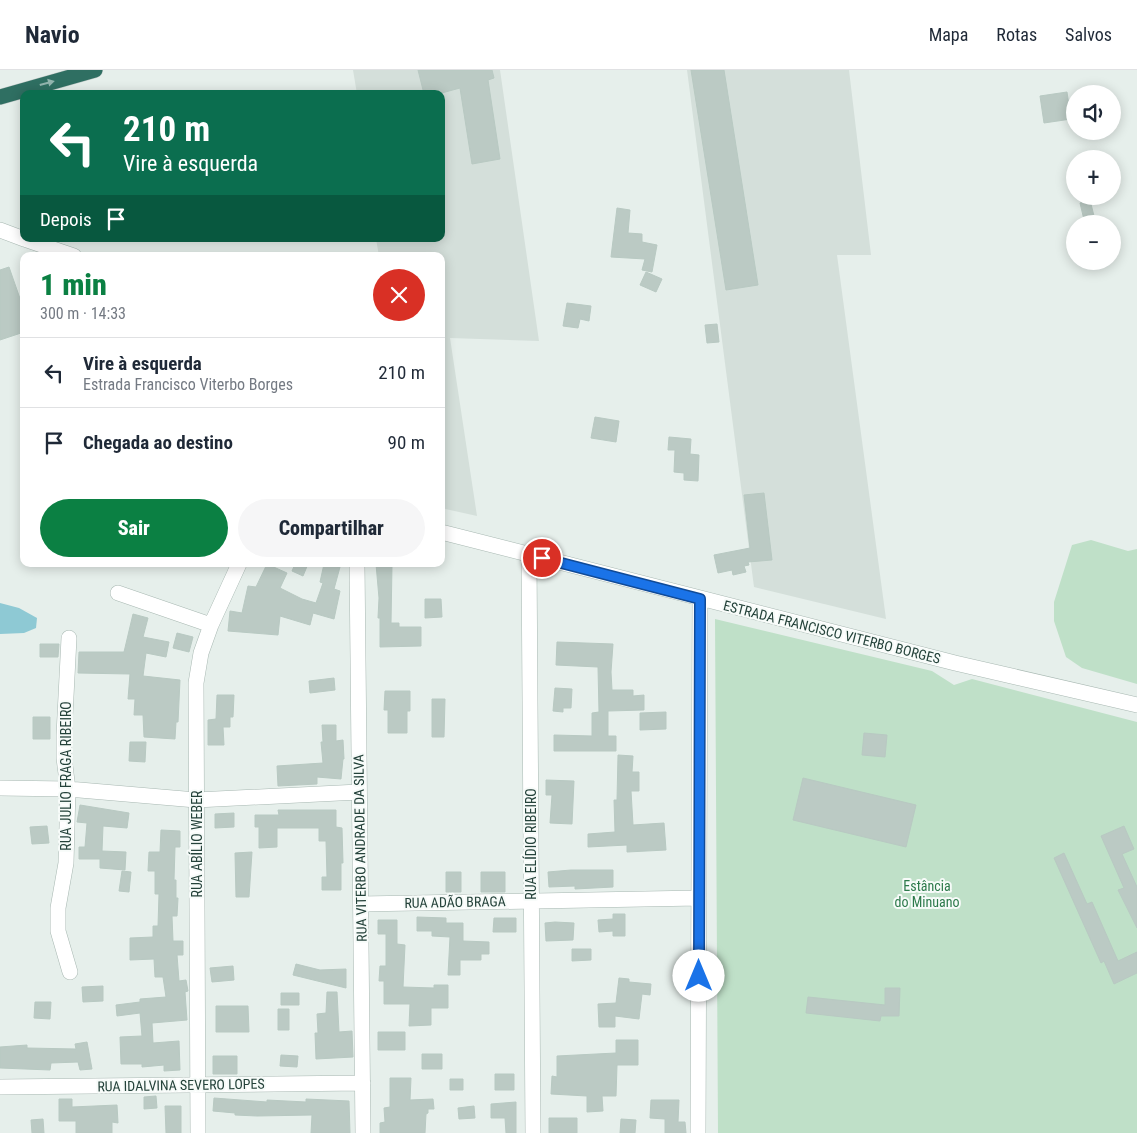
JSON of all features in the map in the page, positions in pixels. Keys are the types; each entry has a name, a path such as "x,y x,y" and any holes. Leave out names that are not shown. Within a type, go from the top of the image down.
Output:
{"highway":[{"path":"25,90 95,70"},
{"path":"0,97 20,91"}],"street":[{"path":"0,230 20,238"},
{"path":"33,242 62,252"},
{"name":"ESTRADA FRANCISCO VITERBO BORGES","path":"445,533 954,663 1137,705"},
{"name":"RUA ELÍDIO RIBEIRO","path":"529,555 533,1133"},
{"name":"RUA ABÍLIO WEBER","path":"198,1133 196,683 201,653 211,625 238,567"},
{"name":"RUA VITERBO ANDRADE DA SILVA","path":"357,567 363,1133"},
{"path":"118,594 211,625"},
{"path":"698,1133 700,599"},
{"name":"RUA JULIO FRAGA RIBEIRO","path":"69,638 64,734 64,758 68,788 66,863 58,908 58,931 70,972"},
{"path":"0,788 68,788 196,800 360,792"},
{"name":"RUA ADÃO BRAGA","path":"361,904 699,898"},
{"name":"RUA IDALVINA SEVERO LOPES","path":"0,1087 363,1083"}],"shaded area":[{"path":"353,70 500,70 539,341 450,338 477,516 445,509 445,252 378,252 377,242 445,242 445,90 356,90"},
{"path":"687,70 849,70 871,255 837,255 886,619 754,587"}],"green space":[{"path":"1091,540 1128,551 1137,549 1137,684 1082,668 1066,657 1054,621 1054,602 1072,545"},
{"name":"Estância do Minuano","path":"715,619 932,671 954,685 972,679 1137,722 1137,1133 718,1133"}],"water":[{"path":"0,603 19,608 37,618 36,628 24,633 0,634"}],"building":[{"path":"418,70 492,70 494,78 488,80 500,159 472,164 460,88 445,92 445,90 423,90"},
{"path":"691,70 724,70 758,285 726,290"},
{"path":"1066,92 1066,120 1044,123 1040,96"},
{"path":"1080,205 1091,205 1094,215 1083,215"},
{"path":"617,208 630,210 628,233 642,234 642,242 657,245 652,272 642,270 645,259 611,257"},
{"path":"9,267 20,299 20,333 0,340 0,270"},
{"path":"646,272 662,279 656,292 640,285"},
{"path":"567,303 591,306 589,321 580,319 578,328 563,326"},
{"path":"717,324 719,342 707,343 705,325"},
{"path":"595,417 619,421 616,442 591,438"},
{"path":"669,437 691,439 690,454 699,455 698,481 684,480 684,473 674,472 675,450 668,450"},
{"path":"764,493 772,560 748,562 749,565 744,566 746,572 733,575 732,570 718,573 714,555 750,548 744,495"},
{"path":"266,567 274,567 287,573 280,588 302,599 316,603 323,583 320,582 323,567 340,567 334,589 340,591 334,619 313,613 310,625 280,616 278,635 228,631 230,611 242,613 248,586 256,587"},
{"path":"294,567 307,567 303,576 292,571"},
{"path":"376,567 392,567 391,623 399,623 399,627 421,627 421,646 380,647"},
{"path":"425,599 441,599 442,617 425,618"},
{"path":"133,614 148,618 143,637 169,642 166,657 146,653 143,676 180,680 178,722 176,722 175,739 144,737 143,715 134,715 135,699 128,699 130,674 78,673 79,652 124,652"},
{"path":"177,633 193,637 189,652 173,648"},
{"path":"557,642 613,644 612,690 633,690 633,696 644,695 644,710 608,711 608,736 616,736 616,751 554,751 554,735 592,736 592,713 599,712 598,667 556,665"},
{"path":"40,644 59,644 58,657 40,657"},
{"path":"334,678 335,690 310,693 309,681"},
{"path":"555,688 572,689 571,708 563,708 563,712 553,711"},
{"path":"385,691 410,691 410,711 407,711 407,733 388,733 388,710 384,710"},
{"path":"217,695 234,695 233,717 230,717 230,727 223,727 224,745 208,745 208,720 216,719"},
{"path":"432,699 445,699 444,737 432,737"},
{"path":"666,712 666,729 640,730 640,713"},
{"path":"33,717 50,717 50,739 33,739"},
{"path":"322,725 336,725 336,741 343,740 344,759 341,779 317,777 317,784 278,786 277,766 323,763"},
{"path":"864,733 887,735 885,757 862,755"},
{"path":"130,742 146,742 145,762 129,761"},
{"path":"618,755 633,756 632,772 639,772 639,791 631,791 633,825 664,823 666,850 627,852 627,845 588,847 588,834 615,832 614,800 617,800"},
{"path":"803,778 916,805 906,847 793,820"},
{"path":"546,780 574,781 572,824 550,823 552,795 546,795"},
{"path":"80,805 129,813 127,828 103,826 102,851 126,852 125,870 100,868 100,859 79,859 79,847 85,847 87,823 77,822"},
{"path":"278,810 336,810 336,827 342,828 343,863 341,863 341,890 322,890 322,877 327,877 326,841 319,841 319,828 277,828 277,847 259,848 259,827 255,827 255,815 279,815"},
{"path":"234,813 234,827 215,828 215,814"},
{"path":"47,826 49,843 32,844 30,827"},
{"path":"1124,826 1134,849 1122,854 1137,887 1137,928 1118,890 1124,888 1101,836"},
{"path":"161,830 180,831 180,847 175,847 174,880 176,880 176,898 178,898 177,916 172,916 173,941 183,941 183,955 177,955 179,981 186,980 188,991 185,992 187,1020 152,1023 153,1043 179,1041 180,1070 164,1071 164,1065 142,1067 142,1064 121,1064 120,1037 142,1036 140,1013 117,1016 116,1005 140,1002 140,999 166,997 163,977 155,977 154,959 130,960 130,938 153,937 153,926 158,926 159,894 155,894 155,871 148,871 149,852 160,852"},
{"path":"252,852 249,897 236,897 235,853"},
{"path":"1064,853 1087,904 1092,902 1118,961 1137,952 1137,973 1114,984 1104,961 1101,963 1054,858"},
{"path":"613,870 613,887 575,889 575,886 549,887 548,872"},
{"path":"122,871 131,872 129,892 119,891"},
{"path":"446,872 461,872 461,892 446,892"},
{"path":"481,872 505,872 505,892 481,892"},
{"path":"613,914 625,914 625,936 613,936 613,931 599,932 598,920 613,919"},
{"path":"417,917 446,918 446,923 463,923 463,941 489,942 489,954 481,954 481,960 460,960 460,975 448,975 450,937 432,936 432,931 417,931"},
{"path":"494,918 516,918 516,932 493,932"},
{"path":"378,920 397,920 397,944 405,945 403,987 434,988 434,985 448,985 448,1008 431,1008 431,1025 409,1026 410,1004 384,1004 384,981 379,981 380,966 386,966 386,934 378,934"},
{"path":"545,923 574,923 573,940 546,941"},
{"path":"572,949 591,949 591,960 572,961"},
{"path":"296,964 320,970 346,969 346,988 293,975"},
{"path":"233,966 234,980 212,982 210,968"},
{"path":"619,978 629,979 629,982 651,984 650,995 642,994 639,1019 615,1016 615,1027 599,1027 598,1004 616,1003"},
{"path":"103,986 103,1001 83,1002 82,987"},
{"path":"885,988 900,988 899,1016 881,1016 880,1021 806,1013 808,997 885,1005"},
{"path":"327,992 337,992 339,1032 352,1031 353,1057 316,1059 315,1033 318,1033 317,1014 326,1013"},
{"path":"281,993 299,993 299,1005 281,1005"},
{"path":"35,1002 51,1002 50,1019 34,1018"},
{"path":"216,1006 248,1006 249,1032 216,1032"},
{"path":"278,1009 289,1009 289,1030 278,1030"},
{"path":"378,1032 405,1032 405,1050 378,1050"},
{"path":"616,1040 638,1040 638,1065 617,1065 616,1096 602,1096 603,1111 587,1112 587,1096 551,1094 552,1076 557,1077 557,1056 616,1053"},
{"path":"87,1042 92,1069 80,1070 78,1062 51,1063 50,1070 0,1068 0,1047 27,1045 27,1048 76,1049 75,1044"},
{"path":"422,1054 442,1054 442,1069 422,1069"},
{"path":"281,1055 298,1056 297,1067 280,1066"},
{"path":"213,1056 237,1056 237,1074 213,1074"},
{"path":"495,1074 514,1074 514,1090 495,1090"},
{"path":"390,1078 411,1078 410,1100 433,1099 434,1109 428,1109 426,1114 425,1133 380,1133 380,1123 385,1122 384,1108 390,1107"},
{"path":"450,1079 463,1079 463,1090 450,1090"},
{"path":"156,1096 157,1108 144,1109 144,1097"},
{"path":"214,1098 267,1102 267,1100 306,1102 306,1099 349,1101 350,1133 311,1133 312,1115 257,1116 213,1111"},
{"path":"59,1099 72,1099 72,1107 117,1105 118,1123 112,1122 112,1133 76,1133 76,1121 59,1121"},
{"path":"651,1100 679,1100 678,1122 685,1122 686,1133 665,1133 665,1119 650,1118"},
{"path":"516,1102 516,1133 506,1133 505,1118 491,1118 491,1104"},
{"path":"165,1106 181,1106 181,1133 166,1133"},
{"path":"474,1106 475,1118 459,1119 458,1108"},
{"path":"549,1118 577,1118 577,1133 549,1133"},
{"path":"43,1119 44,1133 32,1133 31,1120"},
{"path":"621,1119 636,1120 635,1133 620,1133"}],"route":[{"path":"542,558 700,599 699,976"}]}
